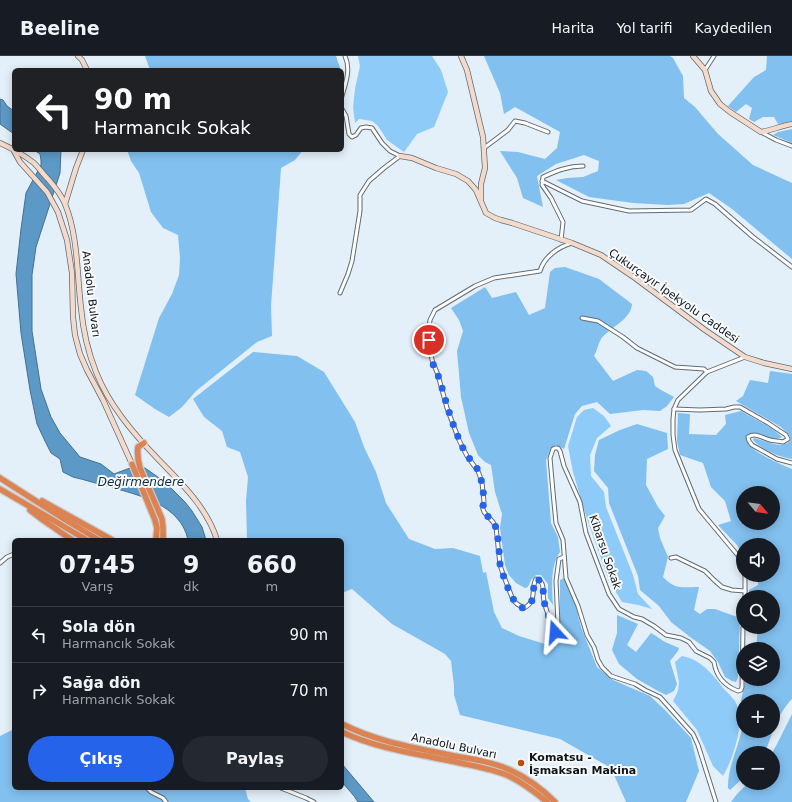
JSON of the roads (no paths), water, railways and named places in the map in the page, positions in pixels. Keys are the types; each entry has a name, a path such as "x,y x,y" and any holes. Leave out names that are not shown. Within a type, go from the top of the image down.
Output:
{"highway":[{"path":"144,443 138,447 138,460 162,519 163,538"},
{"path":"131,461 155,520 157,528 156,538"},
{"path":"0,478 64,520 96,538"},
{"path":"0,489 84,538"},
{"path":"17,489 44,502 108,538"},
{"path":"13,496 69,538"},
{"name":"Anadolu Bulvarı","path":"344,725 372,737 401,745 491,763 511,770 528,780 555,802"},
{"name":"Anadolu Bulvarı","path":"344,733 386,747 490,770 508,776 526,785 547,802"}],"street":[{"path":"78,56 86,68"},
{"path":"344,89 348,75 348,62 345,56"},
{"path":"461,56 467,70 483,137 485,168 481,196 482,206"},
{"path":"693,56 705,70 711,91 720,104 761,132 792,146"},
{"path":"705,70 714,56"},
{"path":"344,112 349,134 352,137 356,135 361,128 372,128 382,143 390,151 400,156 412,158 456,174 468,181 476,190 482,206"},
{"path":"484,148 508,130 515,121 525,123 548,132"},
{"path":"761,132 792,124"},
{"name":"Anadolu Bulvarı","path":"0,143 12,149"},
{"name":"Anadolu Bulvarı","path":"15,152 20,162 47,192 58,212 67,240 72,273 73,317 80,354 131,461"},
{"name":"Anadolu Bulvarı","path":"17,152 33,163 58,191 65,204 72,226 77,259 81,308 86,338 96,372 110,400 134,434 191,495 205,514 216,538"},
{"path":"65,204 82,152"},
{"path":"340,293 352,261 360,211 360,196 369,181 400,156"},
{"path":"561,240 563,222 552,198 542,185 542,177 562,169 574,166 583,166"},
{"path":"542,181 582,201 629,211 691,210 706,199 715,204 753,237 792,267"},
{"name":"Çukurçayır İpekyolu Caddesi","path":"482,206 486,213 501,220 572,243 601,255 745,357 792,369"},
{"path":"572,243 556,251 545,260 540,271 494,278 475,286 436,310 430,320 429,328 432,360 438,374 447,408 459,440 467,456 478,471 482,482 484,498 482,506 484,512 496,528 500,565 513,600 524,608 528,606 533,598 534,582 536,579 542,582 544,589 543,599 552,623 553,631 557,631 556,581 559,558 564,557 566,578 578,606 587,635 594,647 602,667 611,676 635,684 660,697 693,734 698,745 716,802"},
{"path":"582,318 598,321 623,336 637,348 675,367 704,369 707,372"},
{"path":"736,553 698,509 675,450 673,435 674,409 678,400 707,372 745,357"},
{"path":"674,409 700,410 740,407 768,423 786,435 788,439 783,442 756,434 748,437 752,445 777,459 792,463"},
{"name":"Kibarsu Sokak","path":"564,557 563,540 556,523 552,492 550,458 553,449 555,448 558,448 560,451 564,466 580,502 586,532 608,594 619,609 634,617 642,619 666,635 681,638 688,642 696,651 714,662 714,666 719,677 727,685 738,692 742,687 743,634"},
{"path":"131,461 138,460"},
{"path":"0,563 12,555"},
{"path":"671,558 676,557 705,571 722,586 736,590"},
{"path":"149,790 163,798 166,802"},
{"path":"286,790 314,802"}],"water":[{"path":"0,99 3,100 12,110 12,133 0,124"},
{"name":"Değirmendere","path":"37,152 61,152 60,173 36,247 32,275 32,331 41,389 51,417 60,433 80,457 101,464 114,474 130,468 145,468 165,482 192,511 202,527 205,538 187,538 184,528 177,518 157,503 146,498 73,477 63,472 60,459 51,453 37,424 21,333 16,274 26,193 41,165 40,154"},
{"path":"344,766 374,802 358,802 344,784"}],"place":[{"name":"Komatsu - İşmaksan Makina","path":"521,763"}]}
